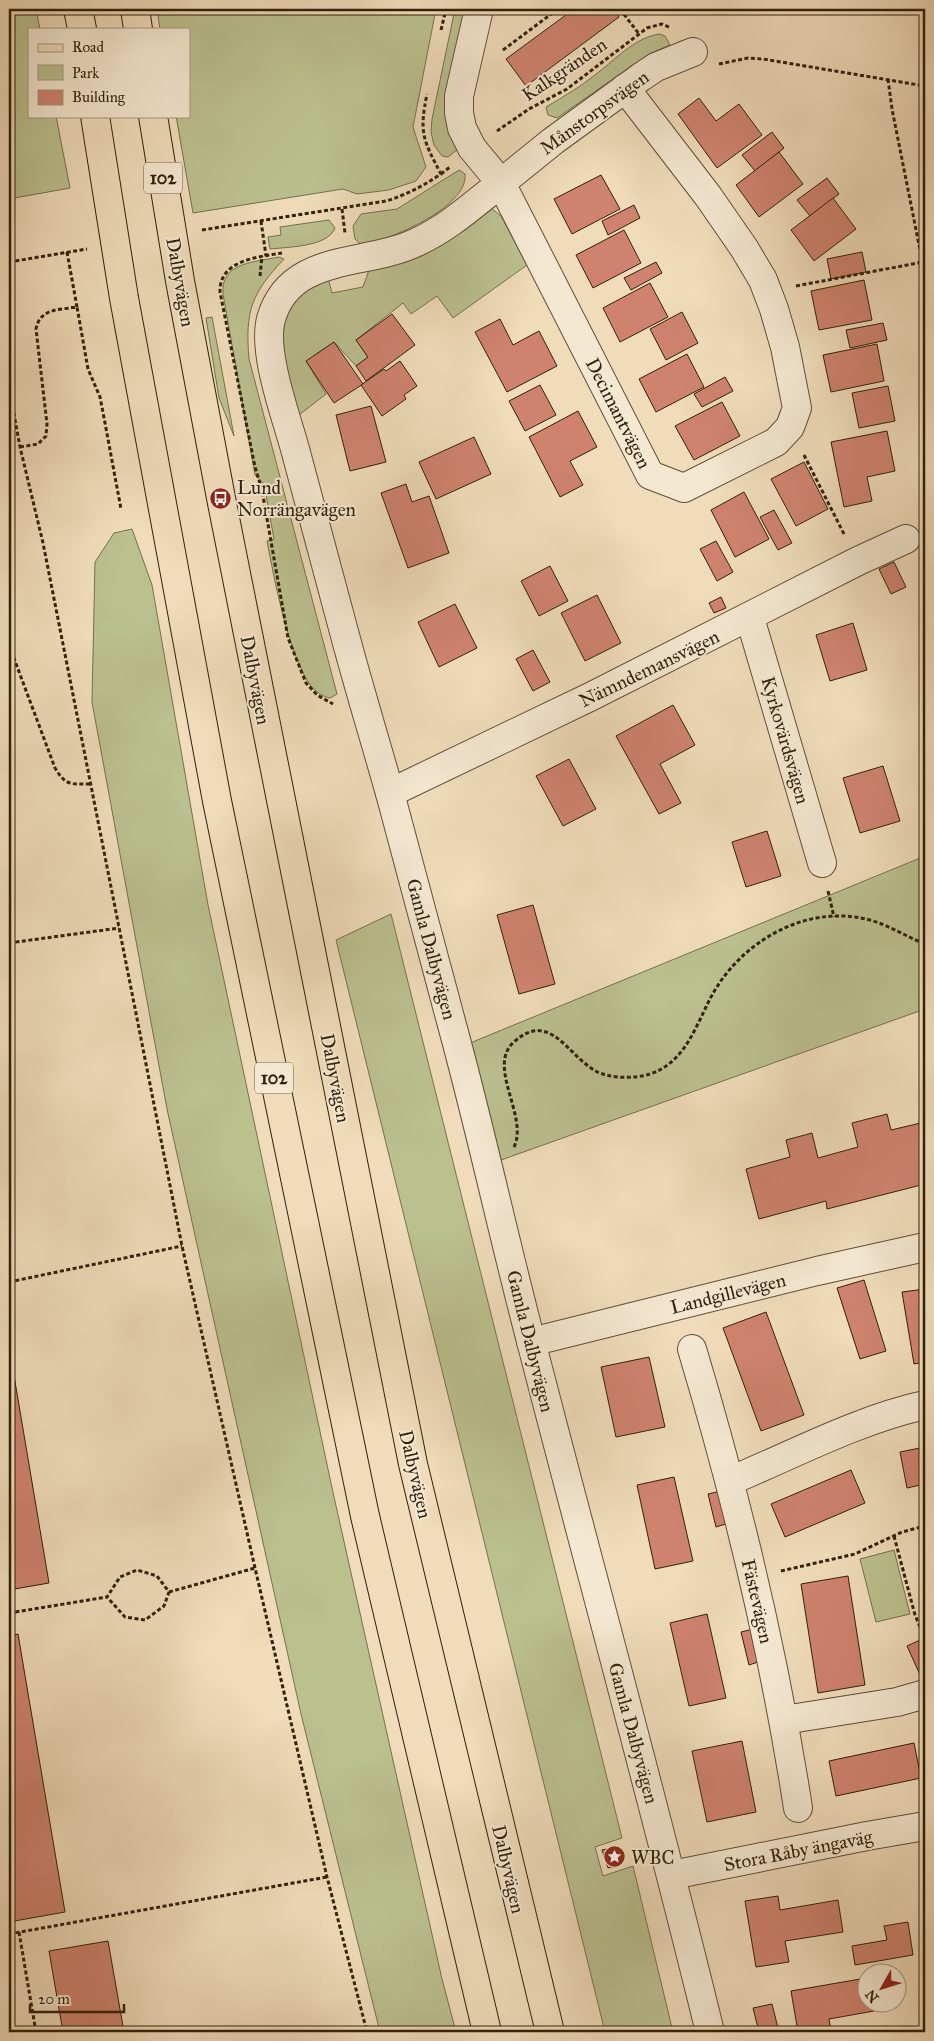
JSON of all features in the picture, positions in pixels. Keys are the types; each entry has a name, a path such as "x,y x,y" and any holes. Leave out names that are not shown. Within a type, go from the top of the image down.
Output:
{"main road":[{"path":"78,9 82,28"},
{"path":"134,9 138,28"},
{"name":"102","path":"95,118 124,298 217,801 365,1516 487,2032"},
{"name":"Dalbyvägen","path":"153,118 180,280 225,518 413,1464 550,2032"}],"street":[{"path":"479,9 459,96 460,120 472,148 501,183"},
{"name":"Månstorpsvägen","path":"501,183 553,141 625,88 656,68 693,52"},
{"path":"625,88 713,203 755,264 768,291 785,347 797,408 790,427"},
{"name":"Decimantvägen","path":"501,183 650,475 684,488 776,442 790,427"},
{"name":"Gamla Dalbyvägen","path":"501,183 440,230 414,244 385,254 320,267 308,273 290,286 283,294 271,317 268,330 272,361 362,700 390,793 454,1032 531,1342 672,1875 710,2032"},
{"name":"Nämndemansvägen","path":"390,793 875,559 906,540"},
{"name":"Kyrkovärdsvägen","path":"750,618 822,862"},
{"name":"Landgillevägen","path":"531,1342 817,1271 925,1247"},
{"name":"Fästevägen","path":"692,1349 730,1481 753,1577 784,1720 798,1808"},
{"path":"730,1481 867,1423 925,1405"},
{"path":"784,1720 897,1702 925,1694"},
{"name":"Stora Råby ängaväg","path":"672,1875 925,1826"}],"path":[{"path":"440,36 446,9"},
{"path":"503,50 558,9"},
{"path":"620,9 640,34"},
{"name":"Kalkgränden","path":"472,148 529,109 566,89 651,26 662,24 680,34 693,52"},
{"path":"693,52 707,67 748,58 925,86"},
{"path":"888,79 892,109 925,275"},
{"path":"194,231 386,202 407,194 440,174 430,153 422,127 428,91"},
{"path":"261,221 266,256"},
{"path":"9,262 92,248"},
{"path":"67,252 88,368 100,398 121,509"},
{"path":"768,291 923,262"},
{"path":"20,447 38,444 46,436 36,329 38,320 43,314 77,308"},
{"path":"9,387 20,447 44,543 182,1246 327,1877 367,2032"},
{"path":"790,427 875,559"},
{"path":"252,492 262,490 288,638 302,676 311,689 329,703 343,704 362,700"},
{"path":"9,645 55,768 63,780 70,784 91,784"},
{"path":"487,1165 508,1158 516,1144 516,1121 504,1061 507,1050 522,1035 532,1030 544,1030 558,1038 596,1072 618,1076 650,1074 674,1060 685,1047 696,1030 721,978 734,963 760,941 778,931 815,919 848,917 865,919 880,924 925,944"},
{"path":"9,943 119,928"},
{"path":"9,1282 182,1246"},
{"path":"753,1577 855,1554 894,1536 925,1526"},
{"path":"894,1536 915,1615 925,1639"},
{"path":"169,1592 255,1568"},
{"path":"9,1613 107,1597 120,1577 137,1570 157,1576 169,1592"},
{"path":"107,1597 125,1617 145,1620 164,1606 169,1592"},
{"path":"9,1934 327,1877"},
{"path":"19,1932 36,2032"}],"green space":[{"path":"9,9 36,9 40,28 28,28 28,118 56,118 70,188 9,199"},
{"path":"157,9 436,9 413,127 426,167 416,181 389,190 357,194 343,189 193,213 176,118 190,118 190,28 160,28"},
{"path":"455,9 465,9 445,112 458,149 448,157 442,156 434,145 431,132 432,119"},
{"path":"660,34 665,36 670,45 649,54 557,118 548,115 546,107 583,84 634,44"},
{"path":"459,170 465,174 463,186 441,210 425,220 389,237 361,245 355,239 353,226 361,214 397,209"},
{"path":"487,205 501,216 527,265 453,318 437,296 411,314 403,303 356,340 368,357 356,366 334,342 306,361 326,394 299,415 287,369 283,335 285,319 291,305 301,293 328,278 332,293 363,287 369,270 402,262"},
{"path":"329,220 335,228 324,239 307,245 270,249 268,237 281,235 280,227"},
{"path":"279,257 284,259 257,293 253,304 248,328 249,359 337,694 330,698 315,690 303,673 283,616 267,541 274,539 264,484 255,475 223,294 227,275 233,270 250,262"},
{"path":"212,317 234,436 219,398 206,318"},
{"path":"132,529 152,585 208,905 332,1488 442,1979 456,2032 380,2032 301,1714 167,1109 92,702 95,562 114,533"},
{"path":"925,856 925,1009 487,1165 458,1048"},
{"path":"391,914 622,1838 595,1847 603,1876 633,1866 673,2032 605,2032 336,940"},
{"path":"894,1550 910,1614 876,1622 860,1559"}],"building":[{"path":"574,9 613,9 619,17 526,86 506,59"},
{"path":"699,98 716,121 739,104 762,135 717,168 678,114"},
{"path":"772,132 784,148 755,171 742,155"},
{"path":"779,152 803,184 759,217 736,185"},
{"path":"601,175 620,209 572,234 554,199"},
{"path":"827,178 839,194 810,216 797,200"},
{"path":"833,198 856,229 814,261 791,230"},
{"path":"634,205 640,218 608,235 602,221"},
{"path":"624,230 641,263 593,288 576,255"},
{"path":"862,252 866,272 831,279 827,259"},
{"path":"656,262 662,273 631,290 624,278"},
{"path":"864,280 872,320 819,330 811,291"},
{"path":"650,283 668,317 620,342 603,308"},
{"path":"682,312 698,343 666,360 650,329"},
{"path":"392,314 415,345 366,381 356,366 368,357 356,340"},
{"path":"500,319 513,345 539,331 557,366 507,392 475,332"},
{"path":"883,323 887,340 850,348 846,330"},
{"path":"334,342 363,384 334,403 306,361"},
{"path":"877,344 884,381 831,392 823,355"},
{"path":"687,354 704,387 656,412 639,379"},
{"path":"400,361 417,386 404,395 406,399 382,416 361,385 384,369 386,371"},
{"path":"725,377 733,391 702,407 694,394"},
{"path":"540,385 556,415 525,431 509,401"},
{"path":"888,386 895,421 859,428 852,393"},
{"path":"722,402 740,436 694,460 675,426"},
{"path":"371,406 386,462 350,471 336,415"},
{"path":"578,411 597,447 570,461 583,485 560,497 529,437"},
{"path":"887,431 895,471 867,477 872,501 844,507 831,442"},
{"path":"474,437 491,474 436,499 419,462"},
{"path":"804,462 828,509 796,526 771,479"},
{"path":"406,484 412,502 429,496 449,553 408,568 381,493"},
{"path":"744,492 769,539 735,557 711,510"},
{"path":"774,510 792,543 778,550 760,517"},
{"path":"716,541 733,572 717,581 700,549"},
{"path":"894,562 906,587 891,594 879,569"},
{"path":"550,566 568,601 539,616 521,581"},
{"path":"597,595 621,643 585,661 561,613"},
{"path":"721,597 726,608 714,613 709,603"},
{"path":"455,604 477,648 439,667 418,622"},
{"path":"853,623 867,670 830,681 816,635"},
{"path":"533,650 550,682 533,691 516,659"},
{"path":"673,705 695,745 660,764 681,803 659,814 616,736"},
{"path":"569,759 596,809 563,826 536,776"},
{"path":"883,766 900,821 860,833 843,778"},
{"path":"767,831 781,876 746,887 732,842"},
{"path":"533,905 555,984 519,994 497,915"},
{"path":"887,1114 891,1130 925,1122 925,1184 827,1209 826,1201 759,1219 746,1169 790,1157 786,1140 812,1133 818,1158 858,1147 852,1123"},
{"path":"864,1280 886,1351 860,1359 837,1288"},
{"path":"925,1289 925,1362 914,1364 902,1292"},
{"path":"766,1312 804,1415 761,1431 723,1328"},
{"path":"9,1346 49,1583 9,1590"},
{"path":"649,1357 665,1427 616,1437 601,1367"},
{"path":"925,1447 925,1484 907,1488 900,1452"},
{"path":"851,1470 865,1503 785,1537 771,1504"},
{"path":"674,1477 693,1561 655,1569 637,1485"},
{"path":"721,1491 729,1523 716,1527 708,1494"},
{"path":"848,1576 865,1685 818,1693 801,1584"},
{"path":"707,1614 726,1698 689,1706 670,1623"},
{"path":"753,1629 761,1661 749,1665 741,1632"},
{"path":"18,1634 65,1912 9,1922 9,1636"},
{"path":"920,1640 925,1653 925,1676 921,1677 907,1646"},
{"path":"742,1741 756,1812 707,1822 692,1751"},
{"path":"914,1743 921,1778 836,1796 829,1761"},
{"path":"612,1848 618,1865 608,1868 602,1850"},
{"path":"778,1896 780,1910 838,1900 843,1932 785,1941 789,1962 756,1967 745,1901"},
{"path":"908,1922 913,1955 855,1965 852,1946 887,1940 884,1926"},
{"path":"108,1941 124,2032 63,2032 49,1951"},
{"path":"856,1980 857,2014 829,2019 831,2032 798,2032 791,1991"},
{"path":"772,2004 779,2032 759,2032 753,2008"}],"place":[{"name":"Lund Norrängavägen","path":"221,498"},
{"name":"WBC","path":"615,1857"}]}
